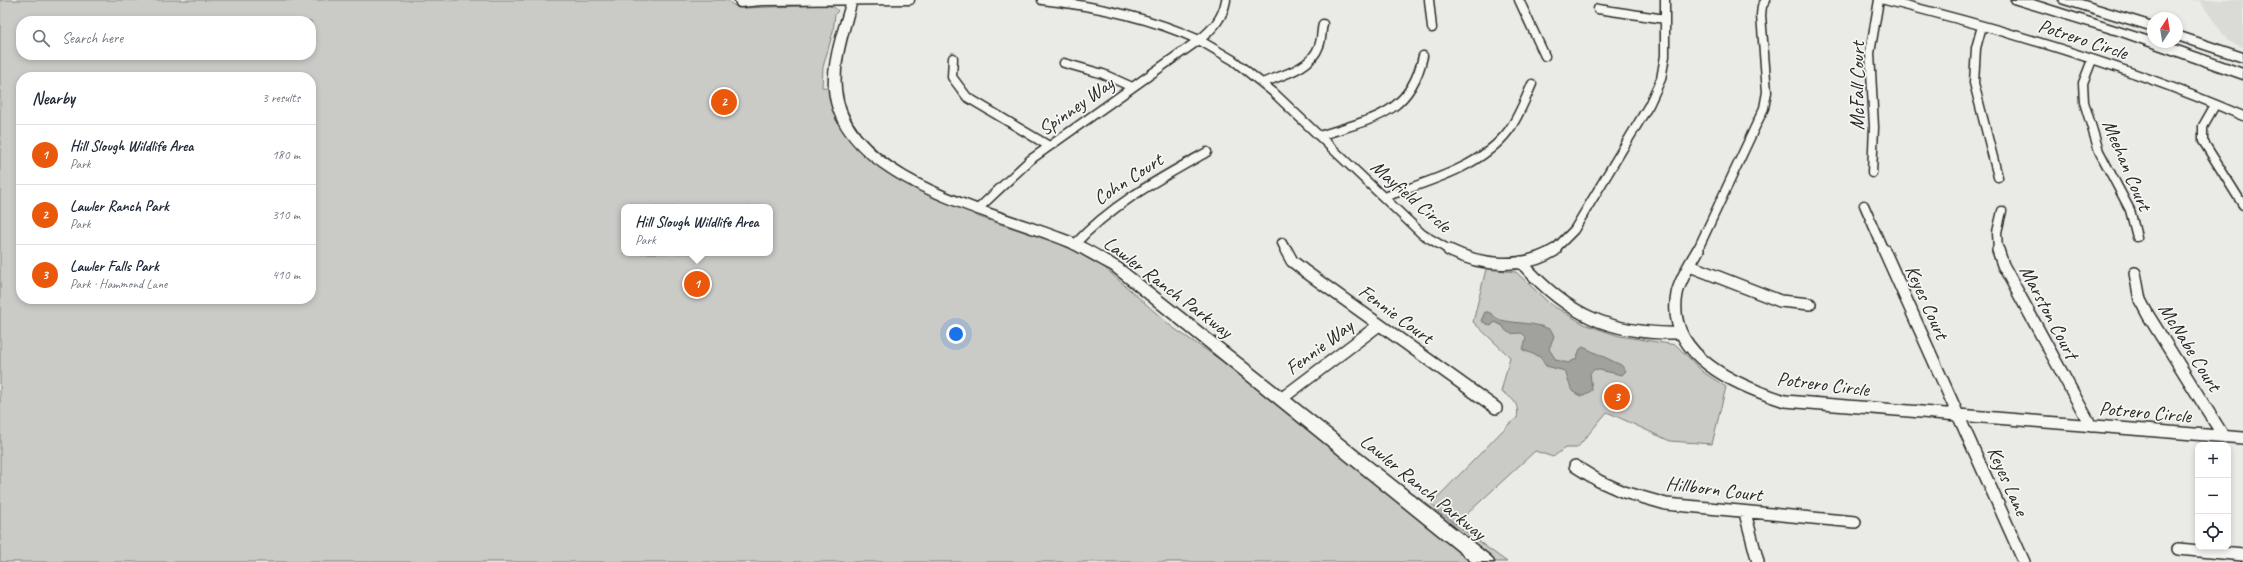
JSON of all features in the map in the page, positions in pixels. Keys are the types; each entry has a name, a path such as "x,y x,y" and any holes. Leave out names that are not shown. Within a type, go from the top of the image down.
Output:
{"highway":[{"path":"2018,0 2123,32 2243,74"},
{"path":"2066,0 2147,25"},
{"path":"2183,37 2243,58"}],"street":[{"name":"Lawler Ranch Parkway","path":"852,0 836,67 835,83 837,101 852,133 867,150 903,177 928,189 1074,244 1116,267 1485,562"},
{"path":"739,1 910,0"},
{"name":"Mayfield Circle","path":"1042,0 1096,3 1147,19 1200,40 1233,60 1262,83 1422,234 1451,252 1486,262 1521,262 1551,252 1567,239 1649,105 1661,79 1664,68 1665,0"},
{"path":"1200,40 1217,23 1223,14 1226,0"},
{"path":"1429,0 1431,7 1432,28"},
{"path":"1519,0 1545,56"},
{"name":"Potrero Circle","path":"1766,0 1762,6 1761,15 1766,60 1767,92 1764,108 1747,148 1677,293 1675,305 1681,333 1700,357 1717,372 1738,385 1762,395 1785,401 2243,438"},
{"name":"McFall Court","path":"1872,173 1874,127 1870,53 1879,0"},
{"name":"Potrero Circle","path":"1885,0 1982,26 2092,60 2243,116"},
{"path":"1598,8 1665,19"},
{"path":"1262,83 1307,63 1315,54 1319,45 1323,24"},
{"path":"1982,26 1976,48 1974,83 1998,177"},
{"name":"Spinney Way","path":"979,208 1012,175 1049,146 1200,40"},
{"path":"1319,136 1390,109 1401,101 1415,84 1423,56"},
{"path":"952,58 952,77 967,98 1005,122 1049,146"},
{"name":"Meehan Court","path":"2092,60 2083,83 2084,102 2099,151 2106,167 2130,210 2138,237"},
{"path":"1064,63 1103,74 1132,87"},
{"path":"1384,198 1456,169 1492,148 1512,126 1532,84"},
{"path":"2215,105 2204,121 2201,130 2203,141 2243,205"},
{"name":"Cohn Court","path":"1074,244 1104,213 1120,201 1207,152"},
{"name":"Keyes Court","path":"1864,205 1958,415"},
{"name":"Marston Court","path":"2002,211 1997,224 1996,236 1997,249 2003,265 2090,426"},
{"name":"Fennie Court","path":"1282,243 1292,261 1496,408"},
{"path":"1521,262 1545,290 1563,304 1582,315 1624,330 1649,334 1681,333"},
{"path":"1690,266 1780,301 1810,304"},
{"name":"McNabe Court","path":"2135,273 2140,300 2148,315 2224,437"},
{"name":"Fennie Way","path":"1281,399 1379,325"},
{"name":"Keyes Lane","path":"1958,415 2024,562"},
{"name":"Hillborn Court","path":"1576,466 1624,492 1648,500 1687,507 1855,522"},
{"path":"1745,513 1758,562"},
{"path":"2178,549 2243,555"}],"shaded area":[{"path":"0,0 727,0 733,5 745,8 824,5 834,7 838,11 835,14 833,32 823,67 822,87 840,89 838,117 886,160 979,217 1088,253 1172,327 1343,443 1507,562 0,562"},
{"path":"2187,0 2243,0 2243,47 2228,41 2200,1"},
{"path":"1486,269 1516,272 1550,304 1584,324 1619,336 1676,345 1703,372 1726,387 1712,444 1670,441 1607,412 1577,448 1565,448 1553,457 1535,451 1456,524 1431,504 1509,424 1517,418 1518,413 1516,405 1512,399 1501,392 1510,357 1473,322"},
{"path":"1485,312 1490,313 1499,319 1533,324 1551,330 1554,336 1549,349 1556,360 1568,363 1576,359 1580,349 1583,347 1621,365 1626,371 1622,375 1595,369 1590,373 1592,390 1584,396 1576,394 1571,387 1565,371 1546,366 1540,357 1523,350 1526,337 1522,333 1509,333 1503,326 1495,322 1491,326 1481,321"}],"place":[{"name":"Lawler Ranch Park","path":"724,102"},
{"name":"Hill Slough Wildlife Area","path":"697,284"},
{"name":"Lawler Falls Park","path":"1617,397"}]}
